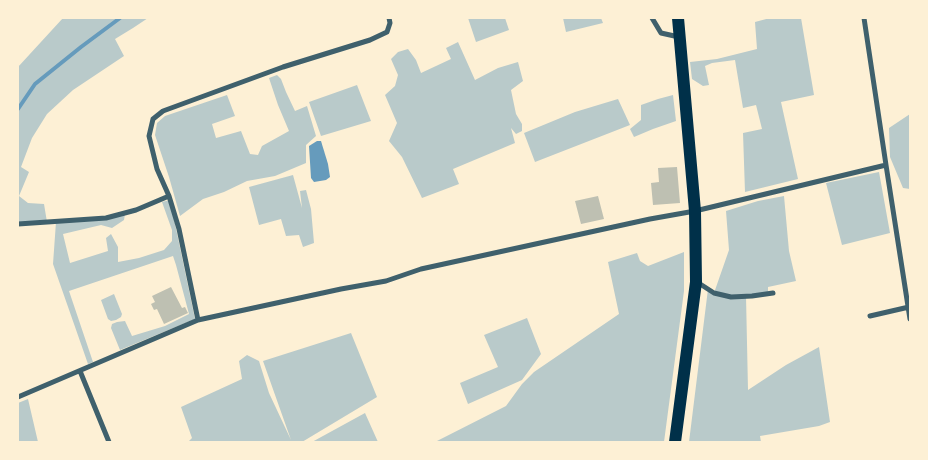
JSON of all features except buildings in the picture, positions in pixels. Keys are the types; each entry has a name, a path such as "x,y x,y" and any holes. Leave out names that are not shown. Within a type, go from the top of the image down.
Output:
{"main road":[{"path":"676,442 696,282 695,211 678,18"}],"street":[{"path":"198,320 180,229 169,196 157,169 150,136 153,119 164,111 274,71 370,40 387,32 390,22 389,18"},
{"path":"652,18 661,34 680,38"},
{"path":"864,18 910,319"},
{"path":"18,397 198,320 386,281 421,269 695,211 886,165"},
{"path":"18,224 106,218 136,210 169,196"},
{"path":"696,282 714,293 731,297 773,294"},
{"path":"870,316 908,307"},
{"path":"80,371 109,442"}],"shaded area":[{"path":"63,18 148,18 115,39 124,56 73,90 47,114 32,138 21,167 29,172 19,196 28,203 44,204 47,222 18,224 18,67"},
{"path":"468,18 505,18 509,30 476,42"},
{"path":"563,18 601,18 603,23 566,32"},
{"path":"770,18 801,18 814,95 781,102 798,179 745,192 743,133 762,129 756,105 743,108 735,60 712,63 705,66 709,85 703,86 692,79 690,62 717,59 757,49 755,22"},
{"path":"458,42 475,80 498,68 518,62 523,81 511,90 516,114 522,124 522,131 516,134 511,128 515,143 453,169 459,184 422,198 402,157 389,141 397,123 385,95 395,86 398,75 391,59 398,52 408,49 416,60 421,73 451,59 446,48"},
{"path":"277,75 281,79 295,111 307,106 316,136 306,145 306,163 275,176 247,181 203,199 180,216 155,135 157,123 165,116 227,95 235,116 212,124 216,138 241,131 250,154 258,155 262,146 289,131 269,78"},
{"path":"357,85 371,121 321,136 309,102"},
{"path":"673,95 676,121 634,137 630,129 641,120 641,105"},
{"path":"618,99 630,125 535,162 524,133 575,112"},
{"path":"910,114 910,189 903,188 890,157 889,128"},
{"path":"879,172 890,233 842,245 826,183"},
{"path":"293,175 302,208 300,191 306,190 311,209 314,243 303,247 299,235 286,236 281,219 259,225 249,187"},
{"path":"784,196 789,251 796,281 768,287 768,294 746,296 748,390 786,365 819,347 830,422 819,426 760,436 761,442 689,442 708,289 714,293 729,250 726,211 758,201"},
{"path":"170,200 195,319 120,350 111,328 112,324 125,321 132,336 165,326 189,314 173,256 69,291 93,362 88,364 53,264 56,222 125,214 124,220 112,228 101,225 63,234 70,263 108,251 106,238 111,234 118,247 118,262 139,258 164,250 172,241 172,230 162,202"},
{"path":"684,252 684,291 664,442 435,442 506,406 522,384 534,372 619,314 608,262 637,253 640,261 648,266"},
{"path":"114,294 122,314 121,317 111,321 108,319 101,300"},
{"path":"527,318 541,354 522,380 468,404 460,383 498,367 484,335"},
{"path":"351,333 377,397 302,442 188,442 192,438 181,407 242,379 239,361 247,355 259,361 269,393 291,440 263,361"},
{"path":"28,399 38,442 18,442 18,403"},
{"path":"365,413 378,442 312,442"}],"water":[{"path":"317,141 321,141 330,177 326,180 314,182 311,178 309,146"}],"waterway":[{"path":"18,109 35,84 120,18"}]}
